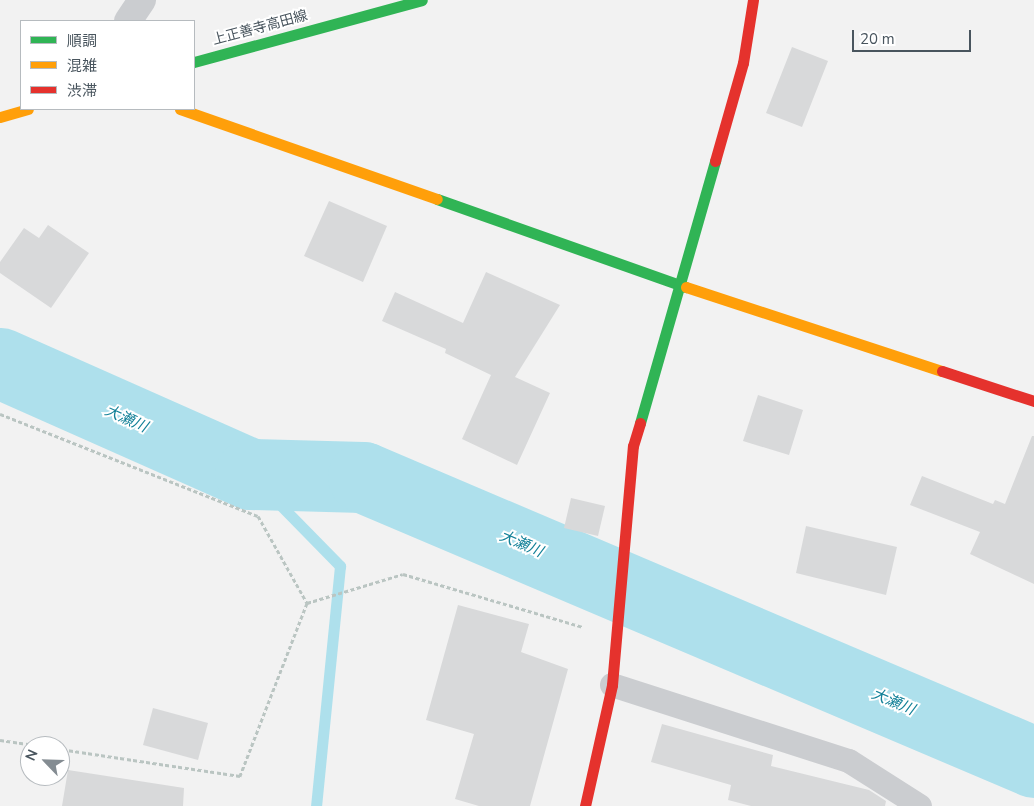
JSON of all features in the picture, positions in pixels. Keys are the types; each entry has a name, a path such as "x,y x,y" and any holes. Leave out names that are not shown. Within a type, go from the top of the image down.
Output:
{"street":[{"path":"129,20 142,0"},
{"name":"上正善寺高田線","path":"195,62 422,0"},
{"path":"585,806 612,685 633,446 743,62 753,0"},
{"path":"0,117 24,110"},
{"path":"183,110 680,285 1034,401"}],"lane":[{"path":"612,685 849,761 920,806"}],"path":[{"path":"0,414 258,516 307,603"},
{"path":"307,603 403,574 617,638"},
{"path":"70,750 240,776 307,603"},
{"path":"0,740 20,743"}],"building":[{"path":"792,47 828,61 802,127 766,113"},
{"path":"329,201 387,226 363,282 304,256"},
{"path":"48,225 89,253 51,308 0,273 0,262 24,228 39,238"},
{"path":"486,272 560,305 515,377 550,393 517,465 462,439 491,375 445,353 446,349 382,321 395,292 463,323"},
{"path":"758,395 803,410 789,455 743,441"},
{"path":"1032,436 1034,436 1034,584 970,554 980,532 910,505 922,476 993,504 995,500 1005,504"},
{"path":"571,498 605,506 598,536 564,528"},
{"path":"806,526 897,547 886,595 796,573"},
{"path":"458,605 529,624 521,652 568,669 530,806 479,806 455,799 474,734 426,720"},
{"path":"153,708 208,723 198,760 143,745"},
{"path":"662,724 773,755 771,766 869,790 886,801 885,806 751,806 728,800 731,785 651,762"},
{"path":"70,770 184,788 183,806 62,806 65,786 70,786"}],"waterway":[{"name":"大瀬川","path":"0,363 250,474 363,477 1034,762"},
{"path":"250,474 340,566 316,806"}],"traffic: fast":[{"path":"195,62 422,0"},
{"path":"640,423 715,161"},
{"path":"437,199 686,287"}],"traffic: slow":[{"path":"0,117 24,110"},
{"path":"183,110 437,199"},
{"path":"686,287 942,371"}],"traffic: jam":[{"path":"715,161 743,63 753,0"},
{"path":"942,371 1034,401"},
{"path":"585,806 612,685 633,446 640,423"}]}
